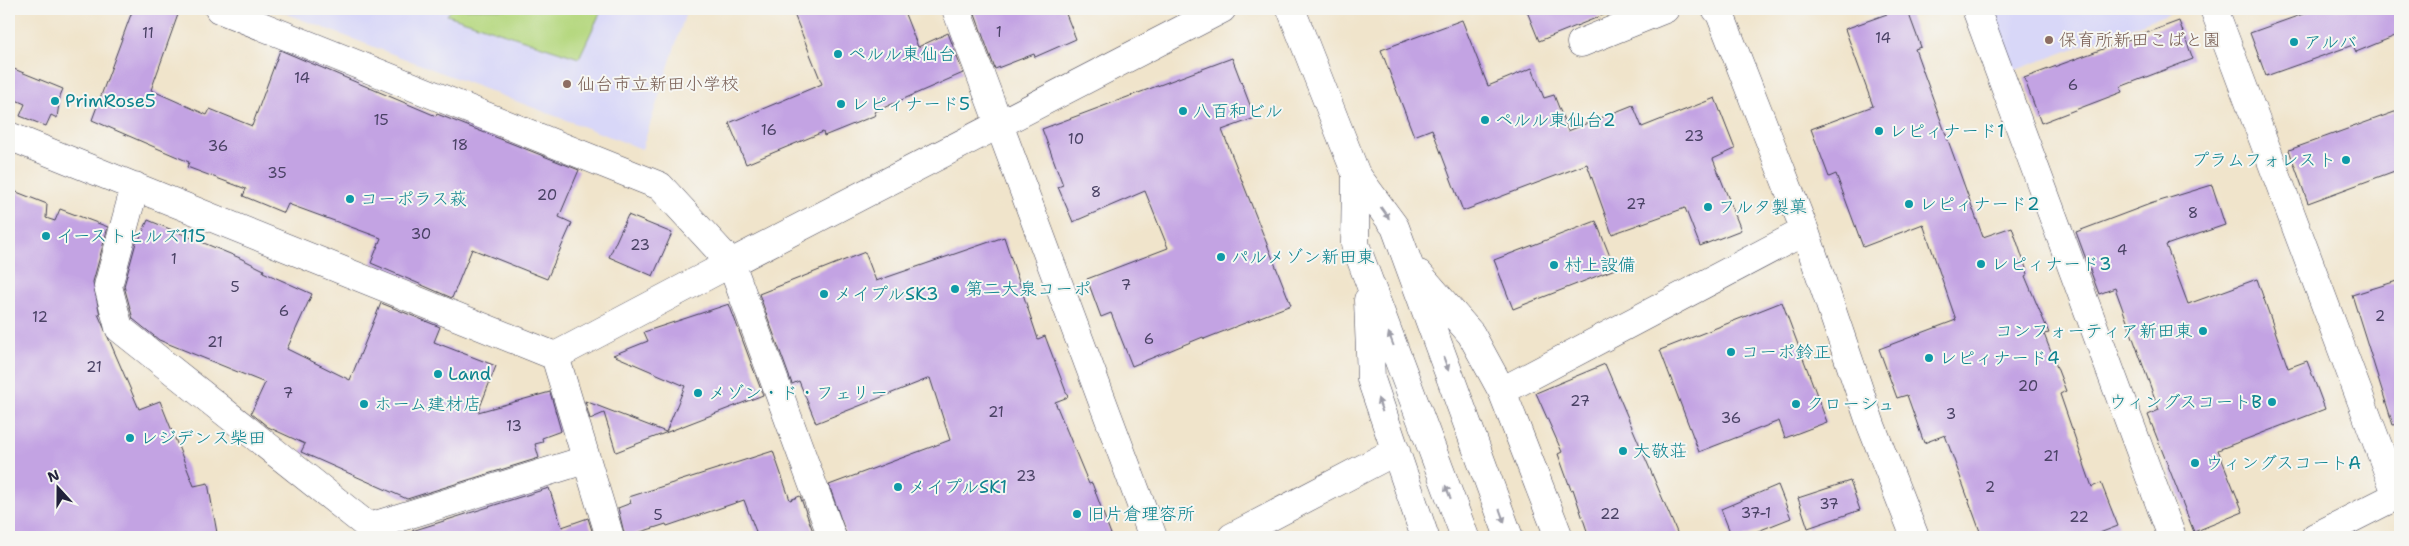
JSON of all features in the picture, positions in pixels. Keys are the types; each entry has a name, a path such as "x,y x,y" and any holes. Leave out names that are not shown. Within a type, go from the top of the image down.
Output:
{"street":[{"path":"219,9 660,186 731,264 832,537"},
{"path":"956,9 1153,537"},
{"path":"9,136 555,356 1222,9"},
{"path":"1291,9 1356,174 1395,227 1509,537"},
{"path":"1581,42 1665,9"},
{"path":"1976,9 2172,537"},
{"path":"2214,9 2399,495 2314,537"},
{"path":"1719,11 1805,231 1871,425 1914,537"},
{"path":"1356,174 1356,244 1465,537"},
{"path":"135,186 108,286 119,328 369,532 585,460"},
{"path":"1502,391 1805,231"},
{"path":"1408,262 1471,334 1502,391 1559,537"},
{"path":"1367,276 1371,378 1425,537"},
{"path":"555,356 585,460 610,537"},
{"path":"1232,537 1396,451"}],"shaded area":[{"name":"仙台市立新田小学校","path":"274,9 687,9 642,149"},
{"name":"保育所新田こばと園","path":"1990,9 2181,9 2013,71"}],"green space":[{"path":"452,9 602,9 579,58 447,15"}],"building":[{"path":"133,9 180,9 151,90 207,115 210,109 252,126 280,50 436,116 437,114 579,170 559,217 572,223 547,279 472,249 452,298 371,263 381,238 288,204 284,213 243,196 246,189 187,167 189,162 92,120"},
{"path":"792,9 903,9 918,47 948,33 963,73 874,112 876,115 824,136 823,132 746,164 729,123 822,84"},
{"path":"973,9 1064,9 1076,39 1035,57 1034,54 995,69"},
{"path":"1526,9 1616,9 1616,10 1539,41"},
{"path":"1901,9 1907,9 1921,47 1915,49 1983,237 2012,227 2028,274 2025,276 2049,333 2044,334 2066,391 2060,394 2092,487 2101,483 2118,526 2089,537 1982,537 1945,435 1924,443 1907,395 1897,398 1879,349 1956,320 1923,224 1863,247 1836,174 1829,177 1811,129 1873,106 1845,29"},
{"path":"2317,9 2400,9 2400,34 2356,52 2353,45 2266,76 2250,33"},
{"path":"1462,20 1488,86 1532,68 1544,98 1554,95 1568,131 1633,105 1642,127 1715,98 1735,149 1713,159 1741,230 1700,246 1685,208 1612,234 1587,164 1463,211 1432,129 1414,136 1381,50"},
{"path":"2179,21 2193,59 2120,87 2122,92 2041,123 2024,78"},
{"path":"1232,58 1255,118 1222,130 1291,305 1204,339 1203,337 1132,366 1111,313 1101,317 1087,279 1168,248 1145,191 1073,222 1058,187 1063,185 1042,129"},
{"path":"9,67 63,89 60,96 57,118 51,115 46,126 20,116 25,104 9,97"},
{"name":"プラムフォレスト","path":"2400,110 2400,169 2308,203 2289,150"},
{"path":"2212,185 2225,225 2166,245 2188,304 2257,279 2288,368 2307,361 2325,409 2218,450 2243,512 2194,532 2148,415 2159,410 2115,288 2099,294 2076,232 2150,204"},
{"path":"9,189 47,204 46,218 55,221 60,209 108,227 93,282 100,315 98,314 139,409 160,401 194,486 208,483 217,533 196,537 9,537"},
{"path":"628,215 672,233 653,276 609,257"},
{"path":"148,220 240,258 264,270 263,272 312,294 287,349 350,380 381,303 440,327 434,342 496,366 478,412 550,392 561,431 542,438 543,442 535,444 539,458 407,499 301,452 305,444 268,427 251,413 265,383 159,340 133,319 124,286 137,239 139,240"},
{"name":"村上設備","path":"1596,221 1615,269 1513,309 1494,260"},
{"path":"1004,237 1038,339 1045,336 1068,397 1055,402 1089,484 1092,483 1112,537 847,537 829,485 950,440 930,378 816,423 799,381 792,384 759,294 865,252 876,281"},
{"path":"2400,280 2400,424 2393,425 2352,295"},
{"path":"1782,302 1827,422 1785,438 1779,421 1699,452 1660,350"},
{"path":"729,304 763,395 616,452 604,413 590,419 585,401 666,432 685,386 613,355 648,341 644,332"},
{"path":"1605,364 1679,537 1589,537 1573,489 1571,490 1558,454 1562,452 1536,393"},
{"path":"773,451 790,500 800,496 815,537 758,537 744,500 667,526 666,524 625,537 618,508 631,503 629,497"},
{"path":"1850,481 1860,510 1808,528 1798,498"},
{"path":"1778,485 1791,518 1743,537 1732,537 1721,509"},
{"path":"549,488 562,527 588,518 594,537 413,537 412,531"}],"place":[{"name":"保育所新田こばと園","path":"2049,40"},
{"name":"アルバ","path":"2294,42"},
{"name":"ペルル東仙台","path":"838,54"},
{"name":"仙台市立新田小学校","path":"567,84"},
{"name":"PrimRose5","path":"55,101"},
{"name":"レピィナード5","path":"841,104"},
{"name":"八百和ビル","path":"1183,111"},
{"name":"ペルル東仙台2","path":"1485,120"},
{"name":"レピィナード1","path":"1879,131"},
{"name":"プラムフォレスト","path":"2346,160"},
{"name":"コーポラス萩","path":"350,199"},
{"name":"レピィナード2","path":"1909,204"},
{"name":"フルタ製菓","path":"1708,207"},
{"name":"イーストヒルズ115","path":"46,236"},
{"name":"パルメゾン新田東","path":"1221,257"},
{"name":"レピィナード3","path":"1981,264"},
{"name":"村上設備","path":"1554,265"},
{"name":"第二大泉コーポ","path":"955,289"},
{"name":"メイプルSK3","path":"824,294"},
{"name":"コンフォーティア新田東","path":"2203,331"},
{"name":"コーポ鈴正","path":"1731,352"},
{"name":"レピィナード4","path":"1929,358"},
{"name":"Land","path":"438,374"},
{"name":"メゾン・ド・フェリー","path":"698,393"},
{"name":"ウィングスコートB","path":"2272,402"},
{"name":"ホーム建材店","path":"364,404"},
{"name":"クローシュ","path":"1796,404"},
{"name":"レジデンス柴田","path":"130,438"},
{"name":"大敬荘","path":"1623,451"},
{"name":"ウィングスコートA","path":"2195,463"},
{"name":"メイプルSK1","path":"898,487"},
{"name":"旧片倉理容所","path":"1077,514"}]}
